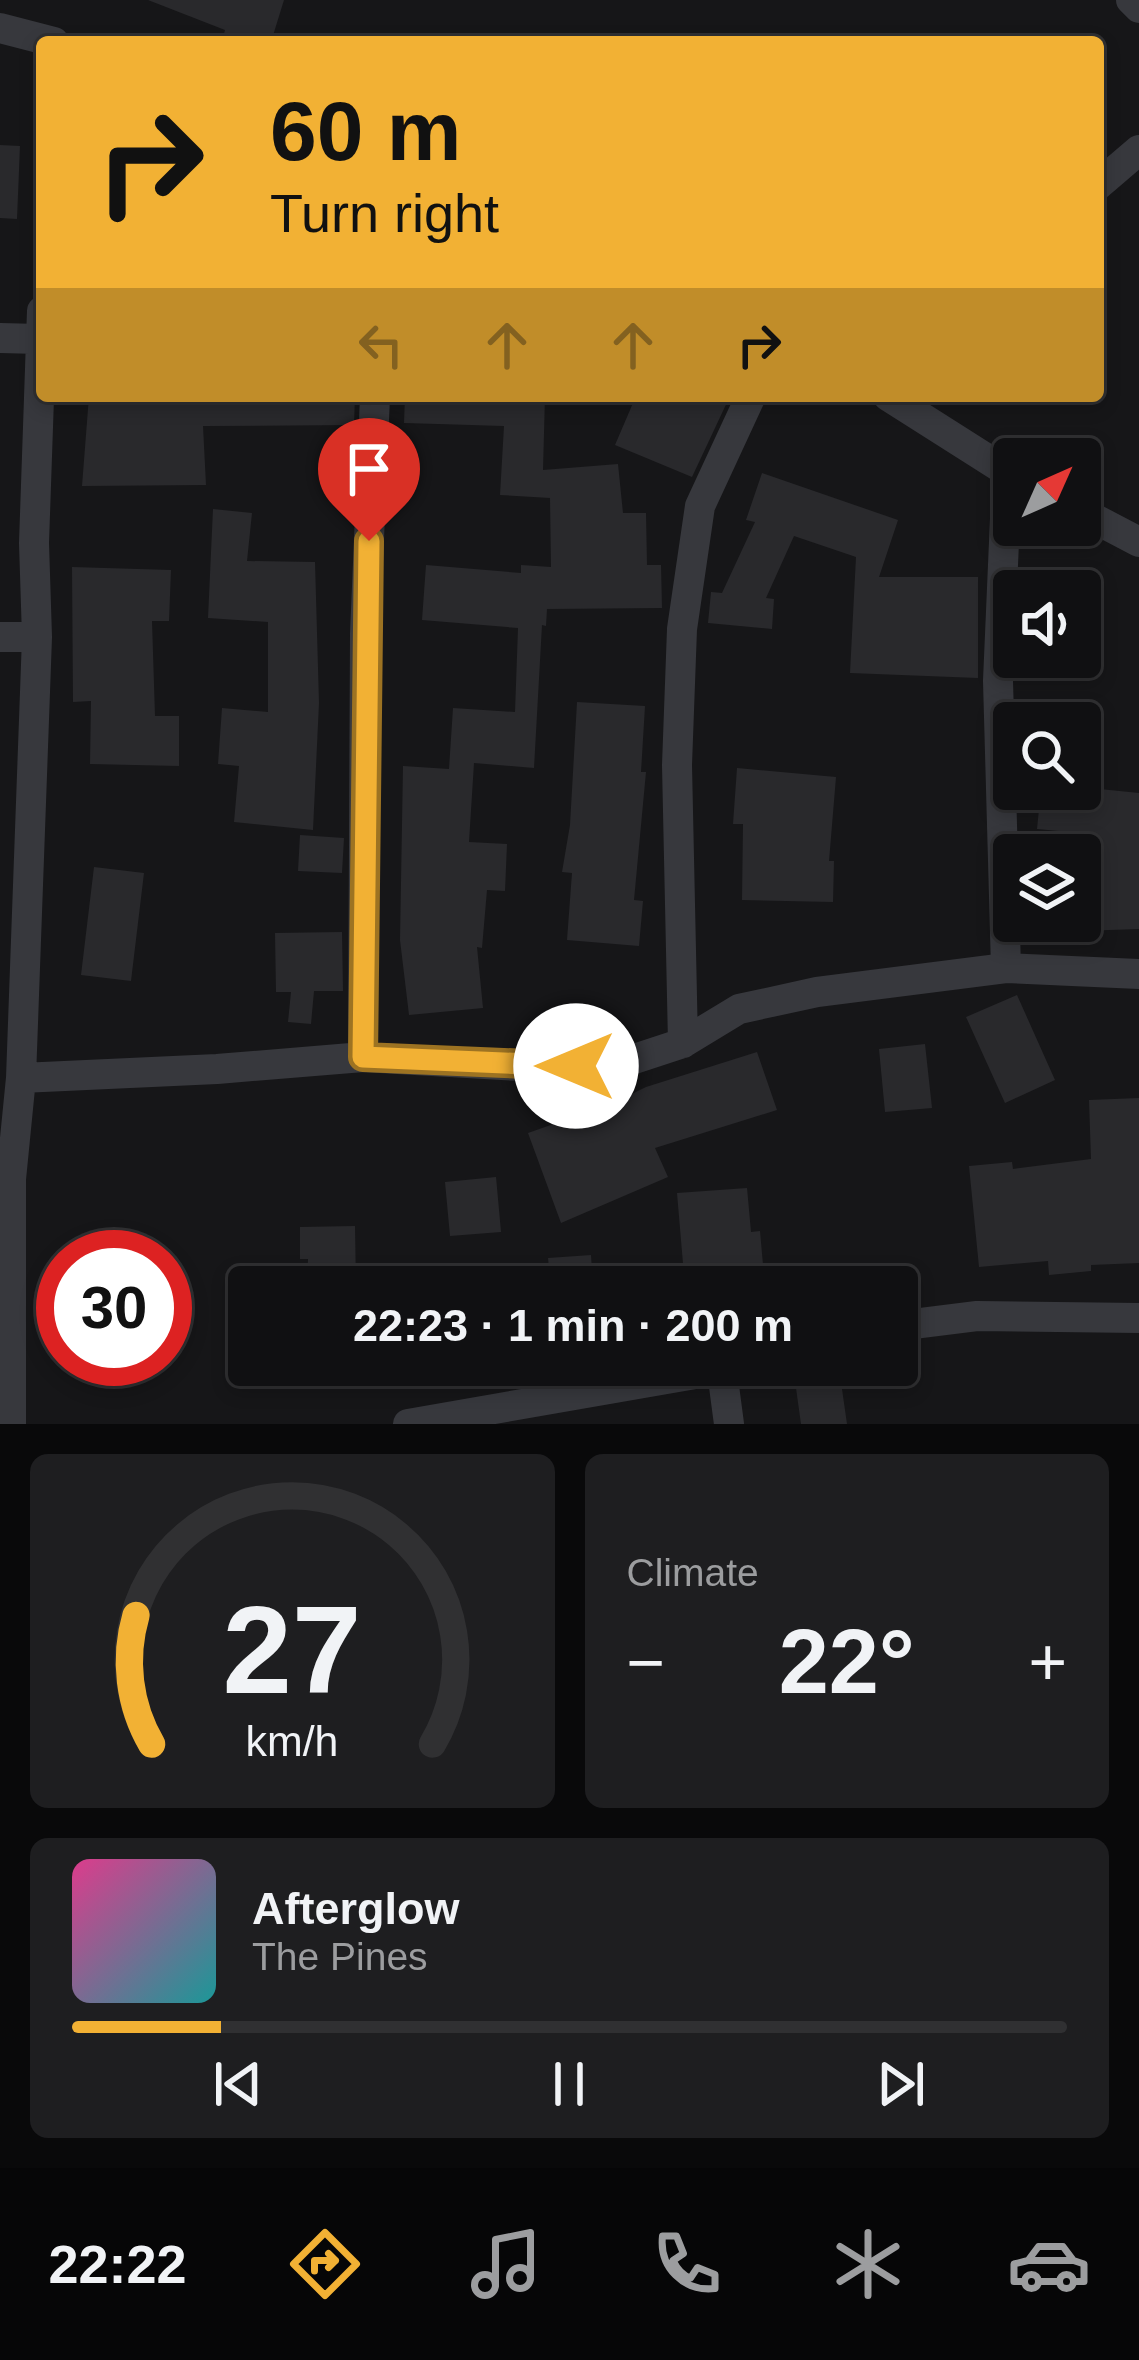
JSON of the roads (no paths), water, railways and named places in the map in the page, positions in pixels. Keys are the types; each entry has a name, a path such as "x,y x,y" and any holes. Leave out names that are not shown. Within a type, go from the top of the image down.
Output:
{"street":[{"path":"1131,0 1139,8"},
{"path":"0,28 36,38"},
{"path":"1104,180 1139,151"},
{"path":"0,338 36,327"},
{"path":"11,1424 10,1179 20,1078 37,637 34,543 39,402"},
{"path":"363,1057 364,634 375,402"},
{"path":"683,1043 677,765 684,606 700,506 749,402"},
{"path":"899,402 993,462"},
{"path":"1101,522 1139,542"},
{"path":"1006,546 998,681 1006,968"},
{"path":"0,637 37,637"},
{"path":"20,1078 363,1057 536,1067 616,1065 683,1043 739,1009 817,992 1006,968 1139,974"},
{"path":"918,1323 977,1316 1139,1318"},
{"path":"408,1424 630,1386"},
{"path":"729,1424 733,1386"}]}
